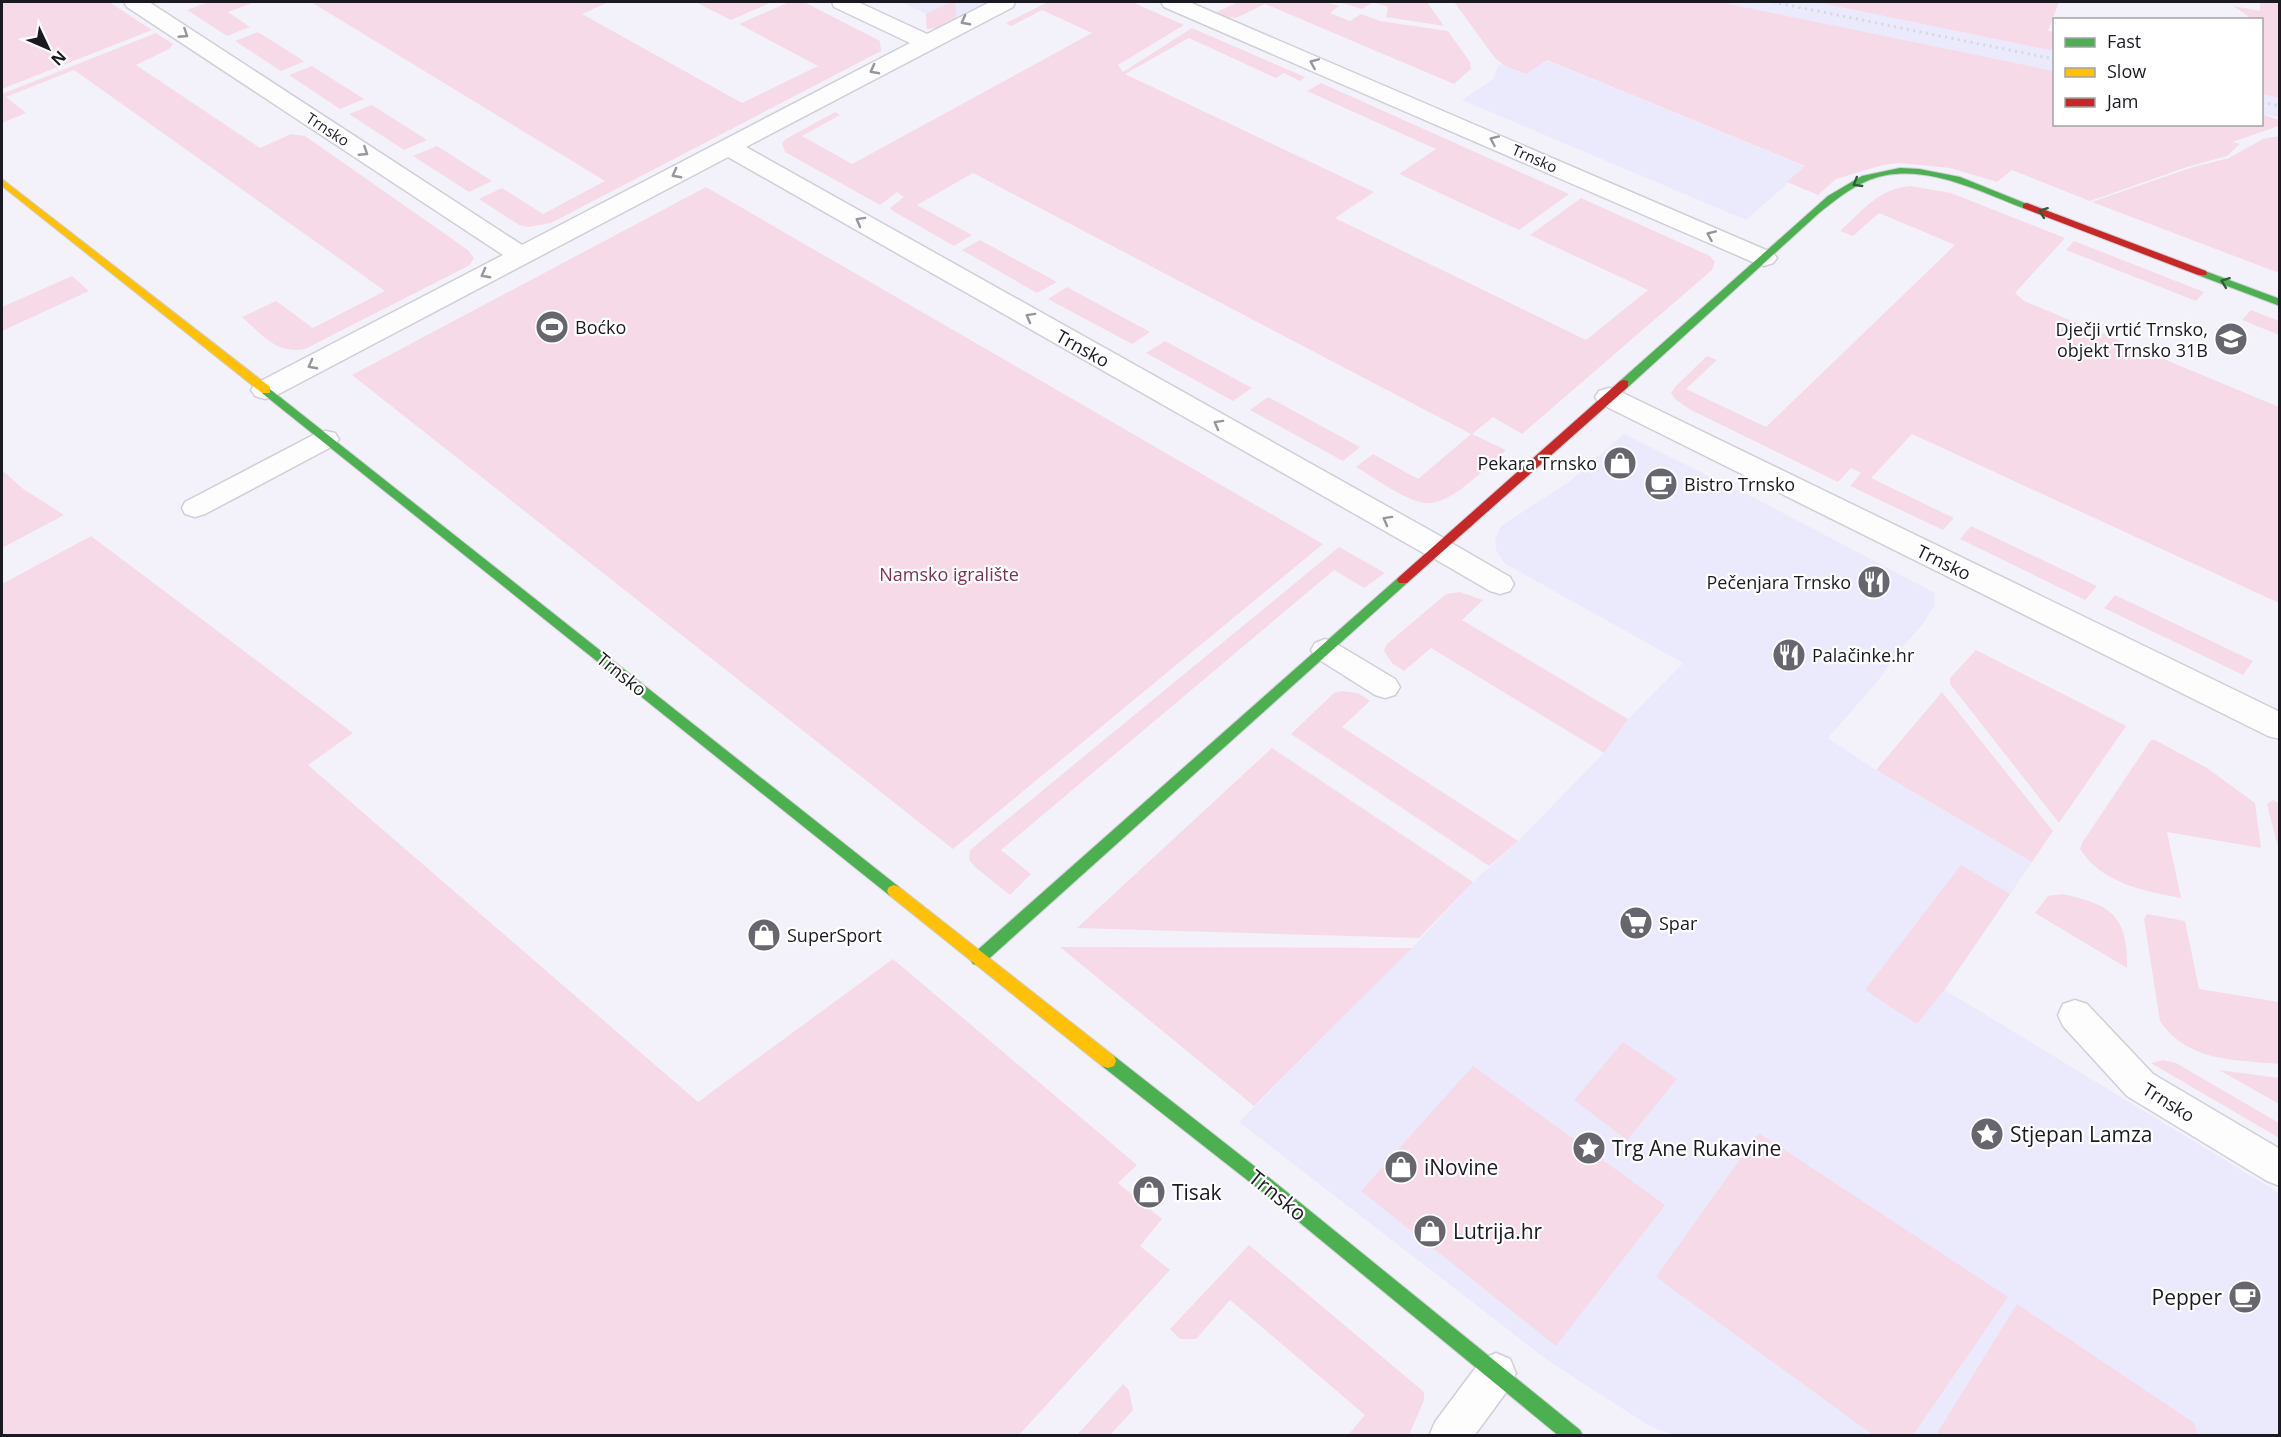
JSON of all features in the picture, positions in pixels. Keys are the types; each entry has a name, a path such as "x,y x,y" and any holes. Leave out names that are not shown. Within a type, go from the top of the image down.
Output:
{"street":[{"name":"Trnsko","path":"135,2 521,255"},
{"path":"842,2 925,42"},
{"path":"265,390 1005,2"},
{"name":"Trnsko","path":"1172,2 1764,258"},
{"name":"Trnsko","path":"727,146 1438,548"},
{"path":"978,959 1764,258 1819,210 1858,182 1883,173 1924,173 1967,183 2280,303"},
{"name":"Trnsko","path":"2,182 978,959 1271,1189 1574,1436"},
{"name":"Trnsko","path":"1609,397 2280,727"}],"lane":[{"path":"195,508 326,439"},
{"path":"1438,548 1500,584"},
{"path":"1325,650 1385,687"},
{"name":"Trnsko","path":"2075,1015 2140,1085 2280,1169"},
{"path":"1449,1436 1496,1373"}],"shaded area":[{"path":"901,2 995,2 943,27 927,29 926,14"},
{"path":"1720,2 1816,2 2053,51 2053,71"},
{"path":"1546,60 1806,167 1746,220 1462,100 1493,79 1499,64 1526,74"},
{"path":"2263,94 2279,98 2279,117 2263,114"},
{"path":"1624,434 1768,505 1935,593 1934,606 1923,624 1897,653 1878,681 1828,738 1876,770 2032,862 1945,990 2279,1193 2279,1435 1671,1435 1648,1425 1550,1362 1239,1122 1412,948 1473,882 1518,841 1604,753 1628,719 1683,663 1504,563 1496,550 1495,539 1501,526 1570,481"}],"green space":[{"path":"2,2 109,2 152,30 2,89"},
{"path":"209,2 255,2 228,12 250,27 227,36 187,10"},
{"path":"311,2 609,2 582,14 742,103 818,66 739,24 789,2 804,2 880,41 881,51 551,223 528,227 519,225 479,199 502,188 543,214 605,181"},
{"path":"695,2 772,2 731,20"},
{"path":"955,2 957,19 943,27 927,29 926,14"},
{"path":"1048,2 1132,2 1184,25 1118,65 1123,72 1192,28 1305,77 1300,81 1284,73 1276,78 1189,38 1125,74 1374,192 1335,218 1586,340 1648,290 1530,235 1581,198 1710,256 1715,262 1712,270 1522,434 1493,417 1472,434 1506,450 1468,484 1436,502 1426,503 1409,498 1356,467 1373,454 1418,479 1471,434 973,173 917,205 972,235 954,246 893,211 890,208 904,197 897,192 880,205 785,152 782,143 786,139 835,112 840,115 802,136 852,164 1092,33 1042,10 1011,26 1006,23"},
{"path":"1238,2 1325,2 1339,6 1330,13 1350,21 1361,14 1380,21 1448,31 1470,62 1471,69 1454,84 1265,4 1236,18 1218,15 1217,12"},
{"path":"1339,2 1373,2 1362,9"},
{"path":"1373,2 1427,2 1444,26 1386,17 1388,7"},
{"path":"1454,2 1720,2 2053,71 2053,126 2263,126 2263,114 2279,120 2279,126 2232,142 2240,144 2227,156 2187,167 2090,201 2012,170 1997,182 1950,168 1899,163 1883,165 1836,179 1818,195 1787,182 1805,166 1547,60 1526,74 1505,66 1495,58"},
{"path":"1816,2 2059,2 2048,31 2053,32 2053,51"},
{"path":"2260,2 2279,2 2279,98 2263,94 2263,18 2248,18 2233,6 2260,11"},
{"path":"258,32 305,61 281,71 235,41"},
{"path":"156,33 173,44 169,49 136,65 260,148 291,134 305,136 468,250 474,258 470,265 305,349 286,349 270,342 242,317 276,301 313,328 385,291 74,70 6,97 26,113 2,123 2,94"},
{"path":"312,66 364,99 340,109 289,75"},
{"path":"1321,83 1569,194 1519,230 1399,174 1436,149 1307,91"},
{"path":"372,105 427,140 404,150 349,114"},
{"path":"2279,136 2279,273 2092,202 2190,168 2229,158 2263,139"},
{"path":"437,146 492,181 469,192 413,156"},
{"path":"1910,186 1951,193 2065,238 2015,293 2024,301 2279,407 2279,603 1912,434 1871,478 1954,518 1943,530 1850,486 1861,473 1851,468 1838,482 1691,410 1676,400 1671,393 1675,387 1707,356 1717,360 1686,389 1766,427 1955,245 1879,213 1853,236 1840,231 1880,196 1889,191"},
{"name":"Namsko igralište","path":"706,187 1323,544 953,849 352,375"},
{"path":"980,240 1057,282 1037,293 962,250"},
{"path":"2074,241 2204,292 2196,301 2066,250"},
{"path":"72,276 89,291 2,331 2,307"},
{"path":"1067,287 1150,332 1132,344 1048,299"},
{"path":"2251,310 2279,321 2279,335 2242,320"},
{"path":"1165,341 1252,388 1233,401 1146,353"},
{"path":"1268,397 1360,447 1343,461 1250,410"},
{"path":"2,470 22,488 64,515 2,548"},
{"path":"1971,526 2097,586 2085,600 1960,539"},
{"path":"91,536 353,733 308,765 698,1102 893,959 1137,1165 1118,1183 1162,1219 1140,1246 1170,1270 1019,1435 2,1435 2,584"},
{"path":"1339,547 1385,573 1364,588 1334,570 1001,850 1031,874 1010,895 975,867 969,860 970,850"},
{"path":"1460,592 1483,600 1462,620 1628,719 1604,753 1431,648 1404,671 1392,663 1384,651 1387,644 1446,594"},
{"path":"2115,595 2253,661 2243,675 2104,608"},
{"path":"1976,650 2126,726 2059,823 1950,684 1950,678"},
{"path":"1342,691 1358,693 1370,701 1342,727 1518,841 1489,866 1291,734 1334,693"},
{"path":"1942,692 2053,831 2032,862 1876,770"},
{"path":"2151,740 2207,768 2255,803 2261,848 2167,832 2181,898 2124,884 2111,878 2089,861 2080,849"},
{"path":"1272,748 1473,882 1419,938 1077,928"},
{"path":"2273,800 2279,803 2279,851 2267,804"},
{"path":"1961,865 2010,894 1944,990 1917,1024 1865,990"},
{"path":"2062,894 2093,902 2113,915 2120,924 2124,936 2127,968 2035,913 2048,896"},
{"path":"2147,914 2185,921 2199,989 2279,1002 2279,1064 2230,1059 2198,1052 2171,1034 2160,1021 2144,919"},
{"path":"1060,947 1412,948 1254,1106"},
{"path":"1623,1042 1677,1079 1627,1140 1574,1100"},
{"path":"2163,1060 2176,1063 2279,1123 2279,1138 2151,1063"},
{"path":"1473,1066 1665,1205 1556,1346 1361,1191"},
{"path":"2219,1070 2279,1078 2279,1104"},
{"path":"1759,1133 2008,1297 1913,1435 1873,1435 1656,1277"},
{"path":"1249,1245 1424,1392 1424,1400 1409,1435 1348,1435 1365,1415 1230,1300 1196,1339 1180,1339 1170,1329"},
{"path":"2017,1304 2194,1423 2198,1435 1936,1435"},
{"path":"1123,1384 1129,1390 1133,1410 1110,1435 1077,1435"}],"railway":[{"path":"1773,2 2053,59"},
{"path":"2263,102 2280,106"}],"traffic: fast":[{"path":"1624,384 1816,211 1832,198 1865,178 1900,171 1938,175 1975,185 2027,206"},
{"path":"2202,273 2280,303"},
{"path":"266,390 894,891"},
{"path":"978,959 1403,580"},
{"path":"1108,1061 1271,1189 1574,1436"}],"traffic: slow":[{"path":"2,182 266,390"},
{"path":"894,891 1108,1061"}],"traffic: jam":[{"path":"2027,206 2202,273"},
{"path":"1403,580 1624,384"}],"place":[{"name":"Boćko","path":"552,327"},
{"name":"Dječji vrtić Trnsko, objekt Trnsko 31B","path":"2231,339"},
{"name":"Pekara Trnsko","path":"1620,463"},
{"name":"Bistro Trnsko","path":"1661,484"},
{"name":"Pečenjara Trnsko","path":"1874,582"},
{"name":"Palačinke.hr","path":"1789,655"},
{"name":"Spar","path":"1636,923"},
{"name":"SuperSport","path":"764,935"},
{"name":"Stjepan Lamza","path":"1987,1134"},
{"name":"Trg Ane Rukavine","path":"1589,1148"},
{"name":"iNovine","path":"1401,1167"},
{"name":"Tisak","path":"1149,1192"},
{"name":"Lutrija.hr","path":"1430,1231"},
{"name":"Pepper","path":"2245,1297"}]}
